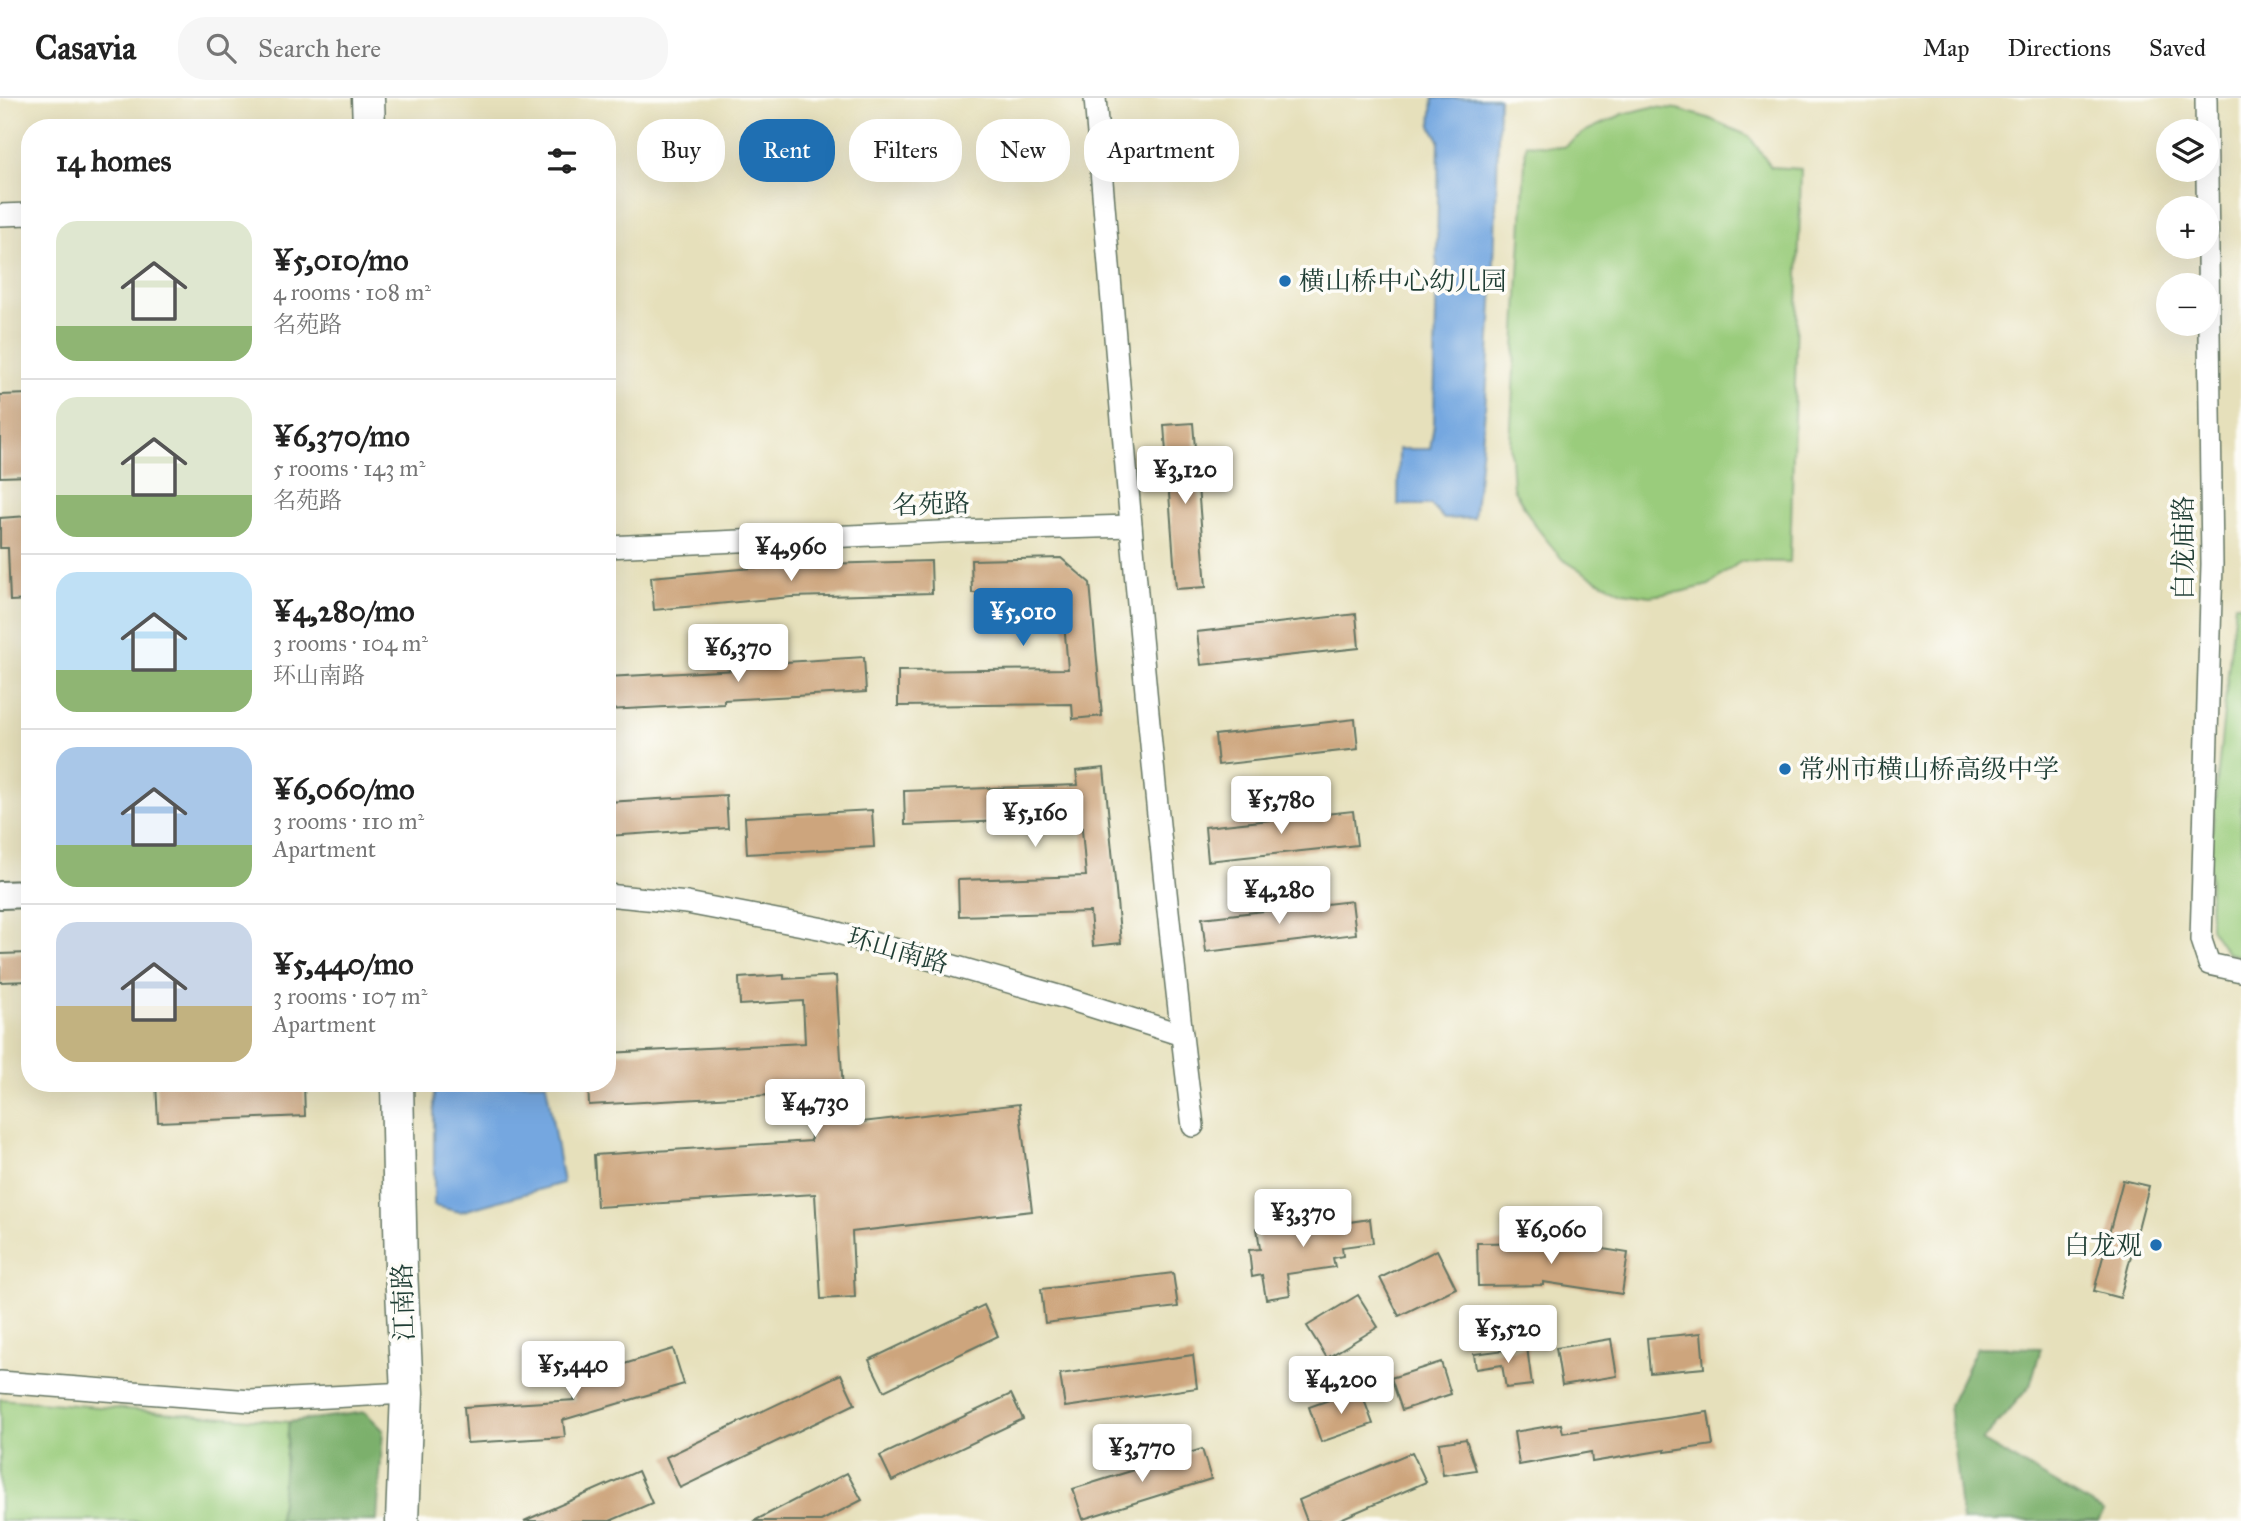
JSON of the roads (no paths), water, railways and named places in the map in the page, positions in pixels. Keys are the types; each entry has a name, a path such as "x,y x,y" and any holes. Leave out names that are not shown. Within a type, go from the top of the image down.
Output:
{"main road":[{"path":"368,98 369,119"},
{"name":"江南路","path":"397,1092 407,1393 402,1521"}],"street":[{"path":"1095,98 1131,526 1193,1126"},
{"name":"白龙庙路","path":"2206,98 2212,564 2201,940 2209,964 2241,971"},
{"path":"0,215 21,214"},
{"name":"名苑路","path":"616,547 1131,526"},
{"path":"0,895 21,894"},
{"name":"环山南路","path":"616,896 687,903 824,929 1062,997 1182,1035"},
{"path":"0,1382 251,1401 407,1393"}],"water":[{"path":"1433,98 1499,98 1492,308 1474,518 1444,519 1431,505 1398,505 1399,449 1430,449 1434,424 1439,140 1431,126"},
{"path":"434,1092 548,1092 563,1183 460,1212 434,1206"}],"place":[{"name":"横山桥中心幼儿园","path":"1285,281"},
{"name":"常州市横山桥高级中学","path":"1785,769"},
{"name":"白龙观","path":"2156,1245"}]}
